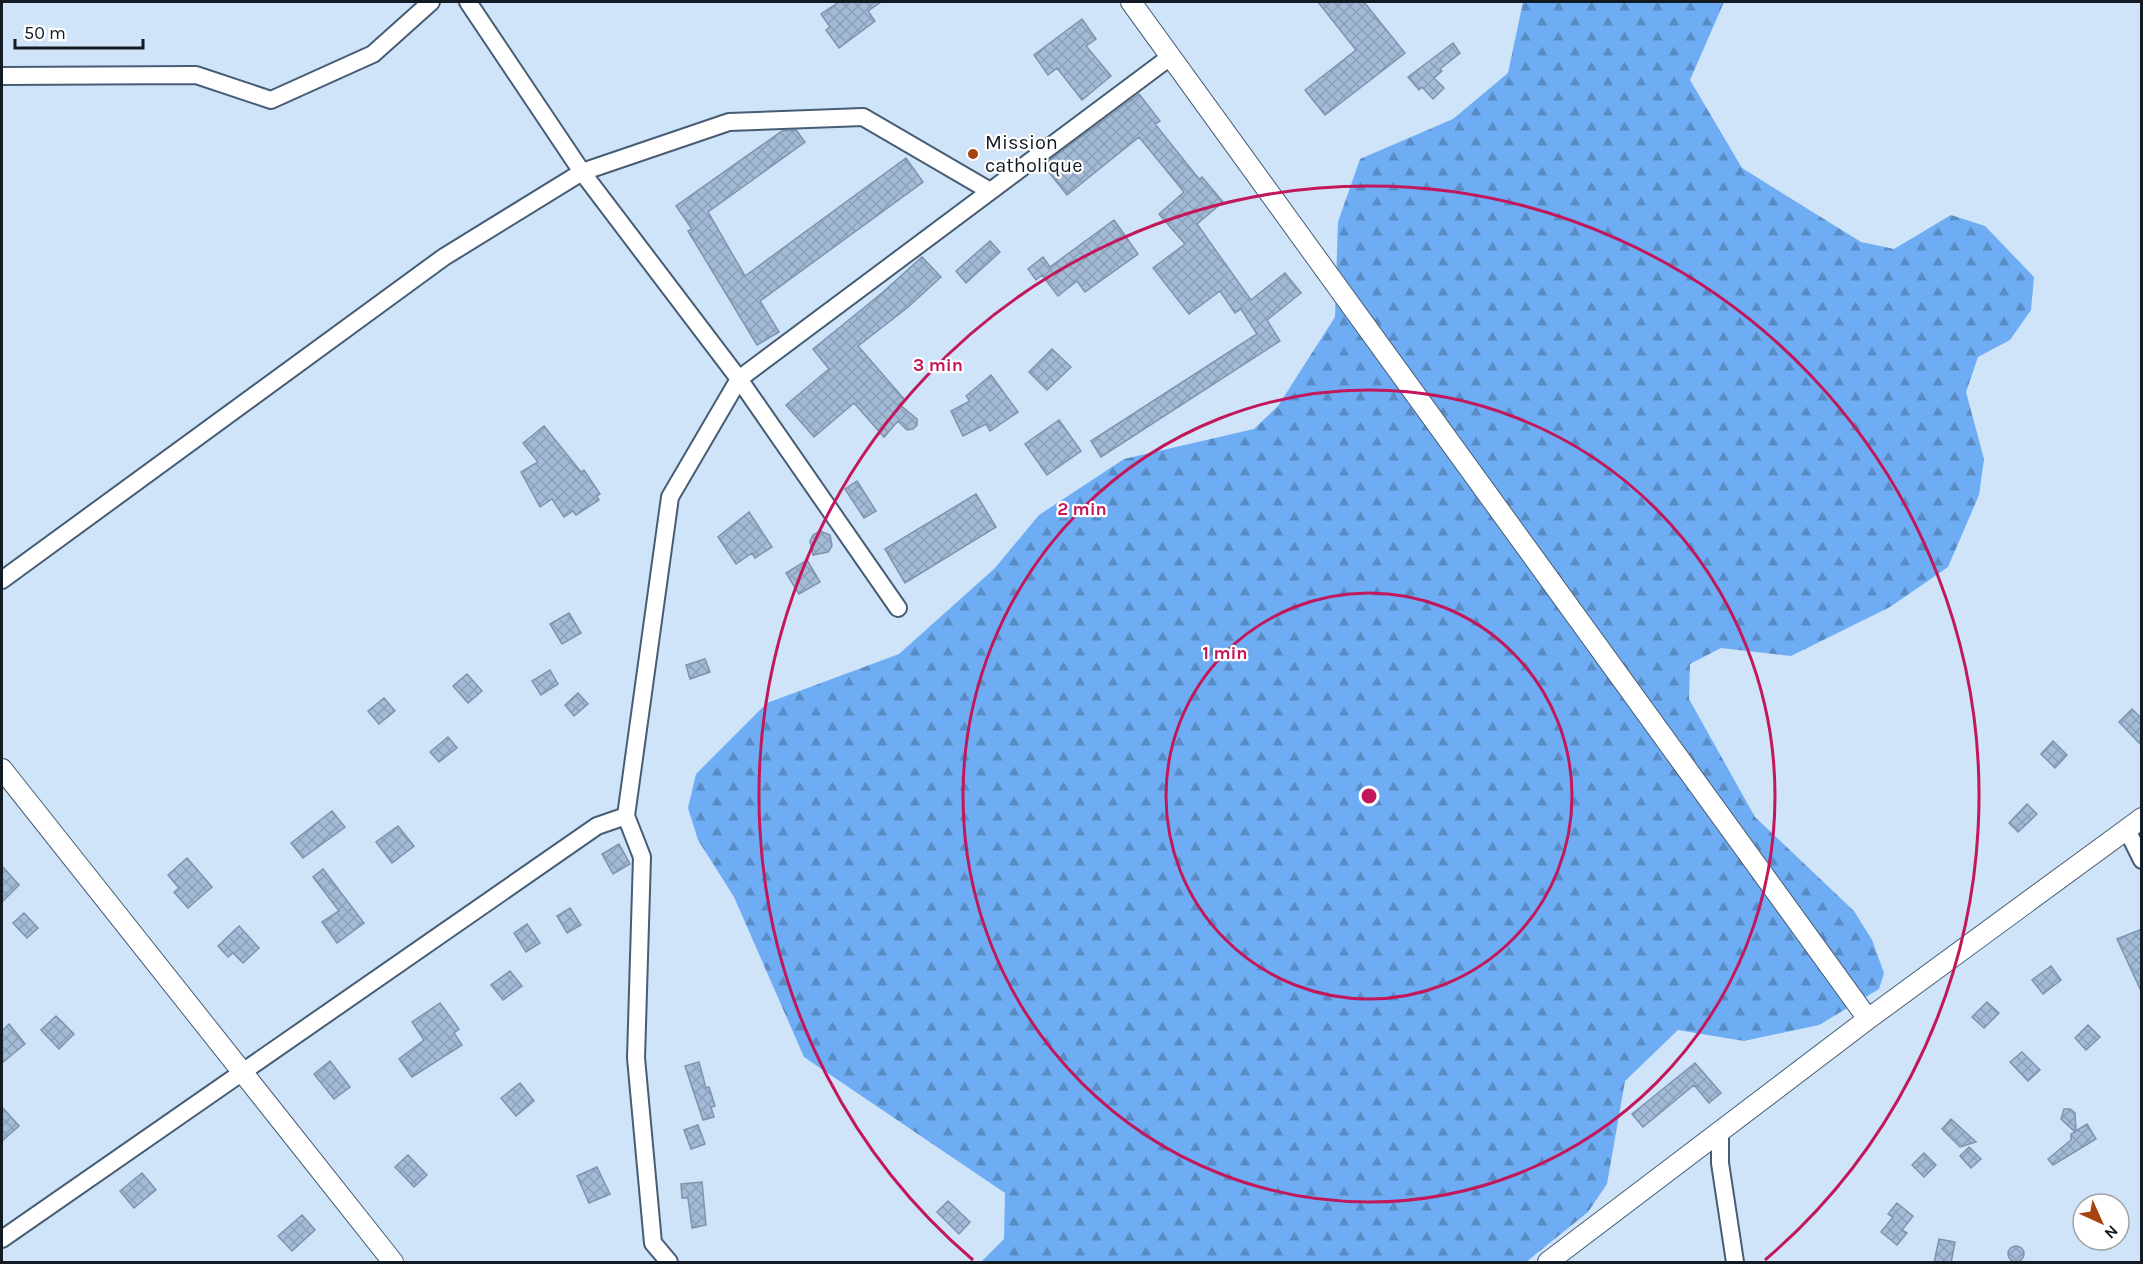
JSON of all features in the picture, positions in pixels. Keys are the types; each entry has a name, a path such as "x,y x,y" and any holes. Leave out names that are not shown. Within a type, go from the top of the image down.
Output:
{"street":[{"path":"2,76 196,75 271,100 373,54 431,2"},
{"path":"468,2 582,172 739,379 898,608"},
{"path":"1131,2 1868,1019"},
{"path":"669,1263 653,1243 636,1058 642,857 626,816 670,497 739,379 1170,57"},
{"path":"2,580 444,257 582,172 729,122 863,117 990,191"},
{"path":"2,769 393,1263"},
{"path":"2,1239 597,826 626,816"},
{"path":"1548,1263 1868,1019 2134,824 2142,860"},
{"path":"1720,1133 1720,1163 1735,1263"}],"green space":[{"path":"1523,2 1724,2 1690,80 1742,168 1861,242 1894,249 1951,215 1985,226 2034,277 2031,310 2010,340 1978,357 1966,392 1984,459 1979,495 1948,567 1890,607 1791,656 1721,648 1690,664 1689,699 1755,817 1854,911 1872,940 1884,973 1879,989 1819,1025 1744,1041 1678,1030 1625,1081 1607,1184 1588,1212 1526,1262 981,1262 1004,1239 1005,1193 804,1057 734,897 698,840 688,808 696,774 767,703 899,654 995,568 1039,515 1124,459 1254,429 1278,406 1335,317 1338,222 1360,159 1453,119 1508,73"}],"building":[{"path":"839,2 881,2 868,11 875,21 839,48 826,30 830,27 821,14"},
{"path":"1318,2 1364,2 1405,53 1325,115 1305,90 1356,50"},
{"path":"1082,19 1096,39 1086,46 1111,76 1082,100 1057,68 1048,75 1034,55"},
{"path":"1453,43 1460,53 1440,69 1442,71 1434,78 1444,88 1433,99 1422,87 1419,90 1408,77"},
{"path":"1139,94 1160,121 1155,124 1199,179 1202,177 1223,202 1197,224 1251,300 1285,273 1301,293 1267,320 1280,341 1101,457 1091,441 1257,334 1241,309 1235,313 1220,291 1189,314 1153,268 1185,244 1159,214 1184,192 1139,137 1067,195 1043,165"},
{"path":"796,130 805,142 708,212 745,276 906,158 923,182 760,301 779,332 757,345 688,231 692,229 676,206 782,131"},
{"path":"1114,220 1138,254 1085,292 1077,281 1058,296 1042,275 1036,280 1028,269 1043,257 1050,267"},
{"path":"990,241 1000,252 966,283 956,271"},
{"path":"922,257 941,277 907,308 858,346 905,400 899,404 917,419 917,425 907,430 898,421 884,437 854,403 814,437 786,405 829,369 813,349"},
{"path":"1052,349 1071,367 1047,390 1029,372"},
{"path":"991,375 1018,412 990,431 986,424 963,436 951,411 970,401 966,396"},
{"path":"1059,420 1081,451 1047,475 1025,444"},
{"path":"544,426 581,472 584,470 600,494 597,496 599,500 576,515 573,511 564,517 552,499 540,507 521,472 538,462 523,443"},
{"path":"857,481 876,511 864,518 845,489"},
{"path":"976,494 996,527 905,583 885,549"},
{"path":"749,512 772,547 755,558 752,553 736,564 718,537"},
{"path":"820,531 830,535 832,546 828,552 813,555 810,541 813,535"},
{"path":"807,560 820,582 799,594 786,573"},
{"path":"569,613 581,633 562,644 550,624"},
{"path":"705,659 710,672 690,679 686,665"},
{"path":"550,670 558,684 541,695 532,681"},
{"path":"467,674 482,691 468,703 453,686"},
{"path":"578,693 588,704 574,716 565,705"},
{"path":"384,698 395,711 379,724 368,711"},
{"path":"2132,709 2142,719 2142,746 2119,722"},
{"path":"448,737 457,748 439,762 430,752"},
{"path":"2053,741 2067,755 2055,768 2041,754"},
{"path":"2027,804 2037,814 2018,832 2009,823"},
{"path":"332,811 345,827 303,858 291,843"},
{"path":"398,826 414,846 392,863 376,842"},
{"path":"619,844 630,864 613,874 602,854"},
{"path":"187,858 212,887 188,908 174,892 179,888 168,875"},
{"path":"2,866 19,885 2,902"},
{"path":"323,869 364,923 337,943 322,922 339,911 313,877"},
{"path":"570,908 581,925 567,933 557,916"},
{"path":"24,913 38,928 27,938 13,923"},
{"path":"527,924 540,943 526,952 514,933"},
{"path":"239,926 259,948 243,963 233,953 228,957 218,946"},
{"path":"2142,929 2142,993 2117,939"},
{"path":"2051,966 2061,980 2043,994 2032,980"},
{"path":"510,971 522,986 503,1000 491,985"},
{"path":"1987,1002 1999,1013 1984,1028 1972,1017"},
{"path":"440,1003 459,1029 454,1033 462,1045 412,1077 399,1059 424,1040 412,1022"},
{"path":"56,1016 74,1034 59,1049 41,1030"},
{"path":"9,1024 25,1044 2,1063 2,1031"},
{"path":"2088,1025 2100,1037 2086,1050 2075,1038"},
{"path":"2022,1052 2040,1070 2028,1081 2010,1062"},
{"path":"330,1061 350,1087 334,1099 314,1074"},
{"path":"699,1062 706,1088 709,1087 715,1106 711,1107 714,1117 703,1120 685,1066"},
{"path":"1695,1063 1721,1093 1709,1103 1694,1085 1643,1127 1632,1114"},
{"path":"520,1083 534,1101 516,1116 501,1098"},
{"path":"2,1107 19,1126 2,1141"},
{"path":"2064,1109 2070,1109 2075,1113 2076,1131 2087,1124 2096,1139 2053,1165 2048,1159 2071,1140 2071,1134 2075,1132 2061,1119"},
{"path":"1951,1119 1976,1142 1960,1147 1942,1129"},
{"path":"698,1125 705,1144 691,1149 684,1130"},
{"path":"1969,1147 1981,1159 1971,1168 1960,1156"},
{"path":"1924,1153 1936,1165 1924,1177 1912,1165"},
{"path":"408,1155 427,1175 414,1187 395,1167"},
{"path":"597,1167 610,1194 589,1203 577,1176"},
{"path":"142,1173 156,1190 134,1208 120,1191"},
{"path":"702,1182 706,1225 692,1228 688,1198 682,1198 681,1184"},
{"path":"948,1201 970,1222 959,1234 937,1212"},
{"path":"1897,1203 1913,1216 1902,1230 1907,1233 1897,1245 1881,1232 1893,1217 1888,1214"},
{"path":"302,1215 315,1230 292,1251 278,1236"},
{"path":"1939,1239 1955,1242 1951,1263 1934,1263"},
{"path":"2016,1246 2024,1254 2016,1262 2008,1254"}],"place":[{"name":"Mission catholique","path":"973,154"}]}
